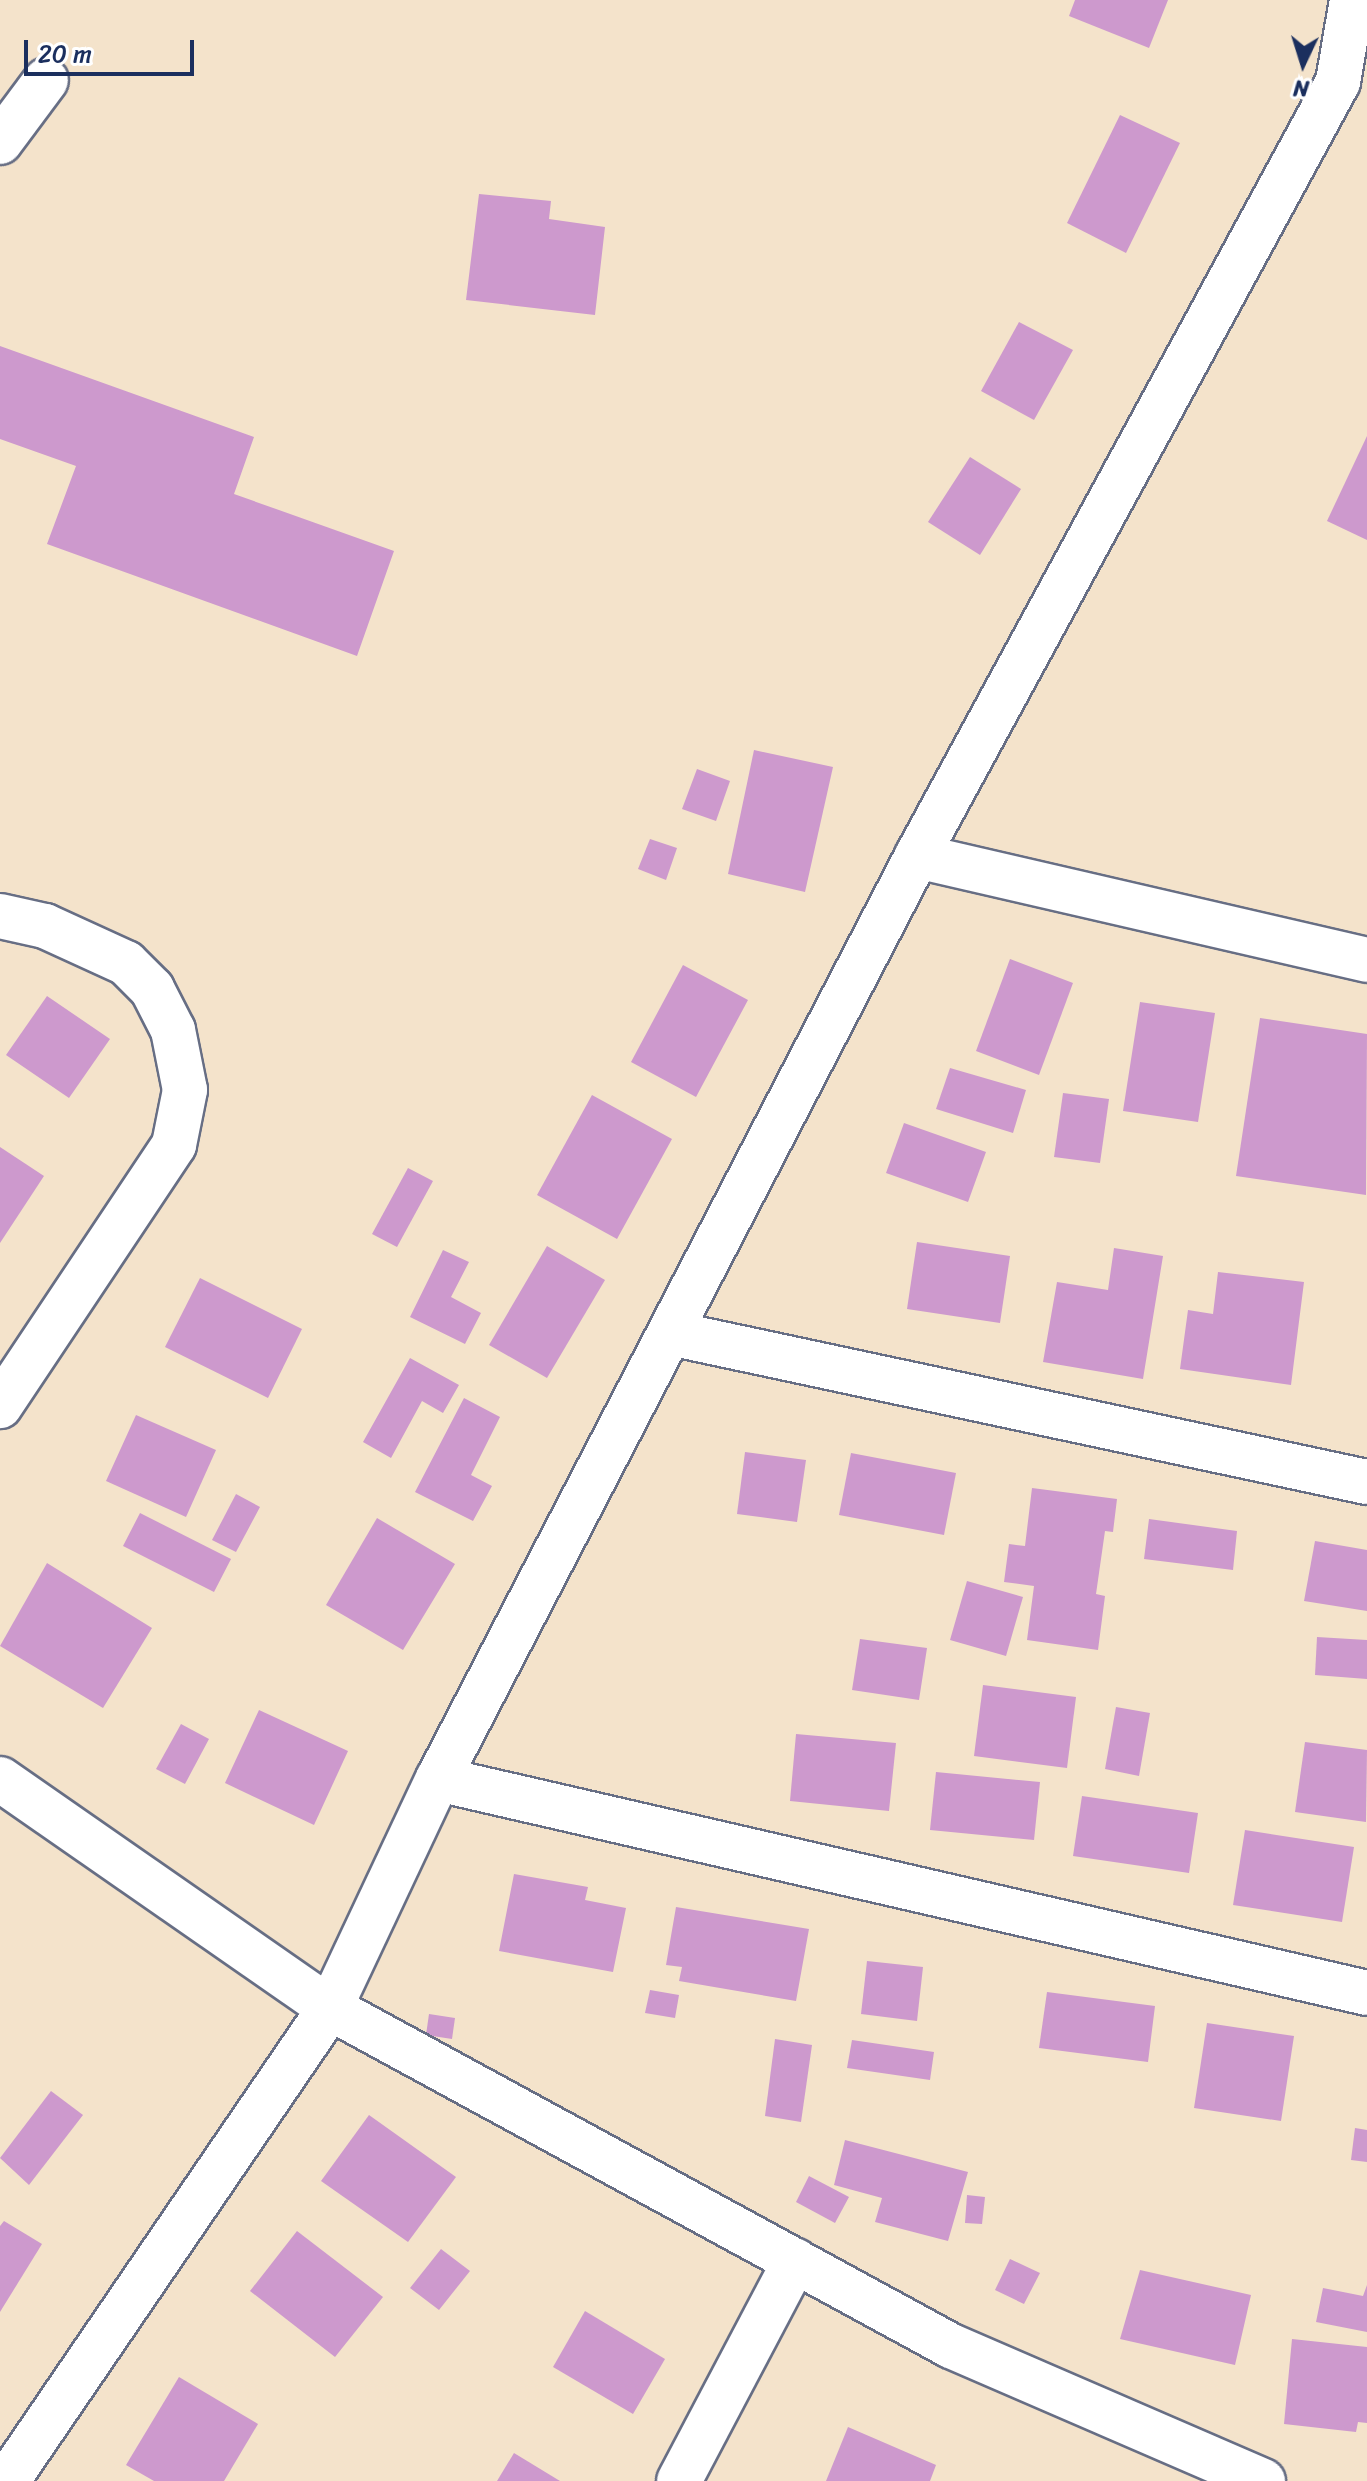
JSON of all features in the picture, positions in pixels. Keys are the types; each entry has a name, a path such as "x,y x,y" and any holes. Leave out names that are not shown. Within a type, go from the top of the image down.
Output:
{"street":[{"path":"13,2472 330,2008 438,1779 917,856 1352,86 1352,0"},
{"path":"0,142 46,80"},
{"path":"917,856 1367,960"},
{"path":"0,916 45,926 126,963 152,989 173,1030 185,1090 174,1145 0,1406"},
{"path":"670,1333 1367,1482"},
{"path":"0,1779 330,2008 951,2346 1263,2481"},
{"path":"438,1779 1367,1993"},
{"path":"679,2481 795,2261"}],"building":[{"path":"1075,0 1168,0 1149,48 1069,16"},
{"path":"1120,115 1180,143 1126,253 1067,223"},
{"path":"479,194 551,201 549,219 605,227 595,315 466,300"},
{"path":"1019,322 1073,350 1034,420 981,391"},
{"path":"0,346 254,437 234,494 394,551 357,656 47,544 76,466 0,439"},
{"path":"1367,436 1367,540 1327,521"},
{"path":"970,457 1021,489 980,555 928,522"},
{"path":"754,750 833,767 805,892 728,874"},
{"path":"697,769 730,781 716,821 682,809"},
{"path":"650,839 677,848 666,880 638,869"},
{"path":"1010,959 1073,983 1039,1075 976,1051"},
{"path":"683,965 748,1000 696,1097 631,1062"},
{"path":"47,996 110,1039 69,1098 6,1055"},
{"path":"1140,1002 1215,1013 1198,1122 1123,1111"},
{"path":"1260,1018 1367,1034 1366,1195 1236,1176"},
{"path":"950,1068 1026,1090 1013,1133 936,1109"},
{"path":"1063,1093 1109,1099 1100,1163 1054,1157"},
{"path":"592,1095 672,1139 617,1239 537,1195"},
{"path":"904,1123 986,1152 968,1202 886,1173"},
{"path":"0,1147 44,1176 0,1243"},
{"path":"408,1168 433,1181 397,1247 372,1234"},
{"path":"917,1242 1010,1256 1000,1323 907,1309"},
{"path":"547,1246 605,1280 547,1378 489,1345"},
{"path":"1114,1248 1163,1256 1143,1379 1043,1362 1057,1282 1108,1290"},
{"path":"443,1250 469,1262 451,1297 481,1313 465,1344 410,1317"},
{"path":"1218,1272 1304,1282 1291,1385 1180,1369 1188,1310 1213,1314"},
{"path":"200,1278 302,1329 268,1398 165,1347"},
{"path":"410,1358 459,1385 443,1413 422,1401 391,1458 363,1442"},
{"path":"464,1398 500,1417 471,1475 492,1486 473,1521 415,1492"},
{"path":"136,1415 216,1450 186,1517 106,1481"},
{"path":"745,1452 806,1460 797,1522 737,1514"},
{"path":"851,1453 956,1473 944,1535 839,1515"},
{"path":"1032,1488 1117,1499 1113,1532 1105,1531 1096,1594 1105,1596 1098,1650 1027,1640 1034,1586 1004,1582 1009,1544 1025,1546"},
{"path":"236,1494 260,1507 236,1552 212,1540"},
{"path":"140,1513 231,1559 214,1592 123,1546"},
{"path":"377,1518 455,1564 403,1650 326,1605"},
{"path":"1149,1519 1237,1531 1233,1570 1144,1559"},
{"path":"1315,1541 1367,1550 1367,1611 1304,1601"},
{"path":"47,1563 152,1628 103,1708 0,1646"},
{"path":"967,1581 1023,1597 1006,1656 950,1640"},
{"path":"1317,1637 1367,1640 1367,1679 1315,1675"},
{"path":"860,1639 927,1648 919,1700 852,1690"},
{"path":"983,1685 1076,1697 1067,1768 974,1756"},
{"path":"1116,1707 1150,1713 1139,1776 1105,1769"},
{"path":"259,1710 348,1751 314,1825 225,1783"},
{"path":"181,1724 209,1739 185,1784 156,1769"},
{"path":"796,1734 896,1743 889,1811 790,1801"},
{"path":"1305,1742 1367,1750 1366,1822 1295,1812"},
{"path":"936,1772 1040,1782 1034,1840 930,1830"},
{"path":"1082,1796 1198,1813 1189,1873 1073,1856"},
{"path":"1245,1830 1354,1847 1342,1922 1233,1905"},
{"path":"514,1874 588,1887 585,1900 626,1908 613,1972 499,1951"},
{"path":"676,1907 809,1929 796,2001 679,1981 682,1967 666,1965"},
{"path":"867,1961 923,1967 917,2021 861,2014"},
{"path":"650,1990 679,1995 675,2018 645,2013"},
{"path":"1047,1992 1155,2006 1148,2062 1039,2048"},
{"path":"429,2014 455,2018 452,2039 426,2035"},
{"path":"1207,2023 1294,2036 1281,2121 1194,2108"},
{"path":"775,2039 812,2045 801,2122 765,2116"},
{"path":"852,2040 934,2052 930,2080 847,2068"},
{"path":"51,2091 83,2115 29,2185 0,2158"},
{"path":"369,2115 456,2177 408,2242 321,2181"},
{"path":"1355,2128 1367,2130 1367,2162 1351,2160"},
{"path":"845,2140 968,2172 948,2241 875,2222 882,2198 834,2185"},
{"path":"809,2176 849,2197 835,2223 796,2202"},
{"path":"967,2195 985,2197 982,2224 965,2223"},
{"path":"4,2221 42,2244 0,2312 0,2226"},
{"path":"297,2231 383,2297 335,2357 250,2291"},
{"path":"441,2249 470,2271 439,2310 410,2288"},
{"path":"1010,2259 1040,2273 1024,2304 995,2290"},
{"path":"1140,2270 1251,2295 1235,2365 1120,2339"},
{"path":"1367,2285 1367,2332 1316,2322 1323,2288 1363,2296"},
{"path":"585,2311 665,2359 633,2414 553,2367"},
{"path":"1292,2339 1367,2347 1367,2423 1358,2422 1356,2432 1284,2424"},
{"path":"179,2377 258,2424 224,2481 154,2481 126,2465"},
{"path":"848,2427 936,2465 930,2481 826,2481"},
{"path":"514,2453 560,2481 497,2481"}]}
